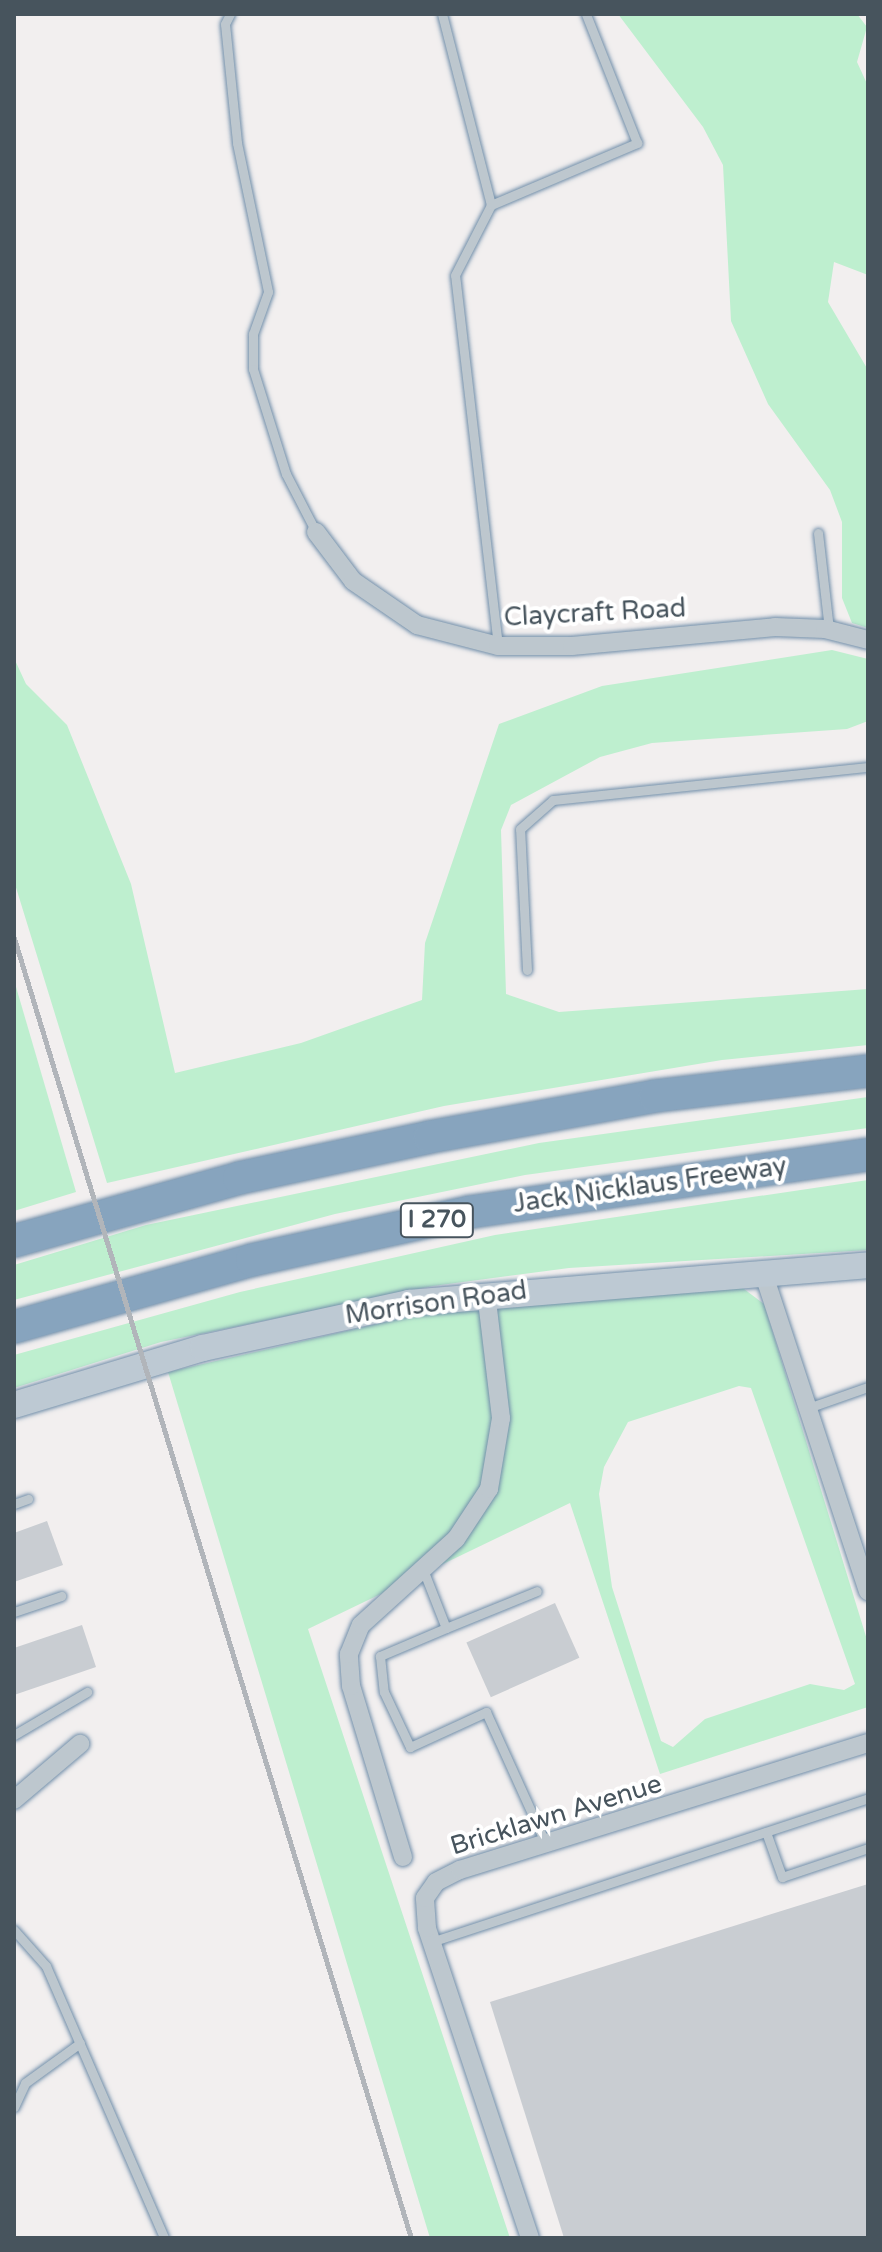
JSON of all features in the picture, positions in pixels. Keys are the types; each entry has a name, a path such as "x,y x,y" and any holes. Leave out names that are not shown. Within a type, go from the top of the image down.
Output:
{"highway":[{"path":"14,1241 239,1178 430,1137 655,1096 868,1071"},
{"name":"Jack Nicklaus Freeway","path":"14,1327 252,1260 470,1212 868,1155"}],"street":[{"name":"Claycraft Road","path":"316,532 353,581 417,625 498,646 572,646 775,627 829,630 868,640"},
{"name":"Morrison Road","path":"14,1405 262,1333 486,1293 868,1265"},
{"path":"763,1272 868,1591"},
{"path":"403,1857 351,1686 349,1654 361,1625 424,1572 456,1539 489,1489 501,1418 486,1293"},
{"name":"Bricklawn Avenue","path":"530,2238 431,1942 425,1898 436,1882 546,1844 868,1743"},
{"path":"14,1800 80,1744"}],"lane":[{"path":"230,14 225,24 238,154 268,292 253,334 253,369 286,474 316,532"},
{"path":"442,14 491,205 453,288 498,646"},
{"path":"491,205 637,143 586,14"},
{"path":"818,533 829,630"},
{"path":"527,970 520,829 553,800 868,767"},
{"path":"808,1408 868,1387"},
{"path":"14,1504 28,1499"},
{"path":"424,1572 446,1628"},
{"path":"537,1591 380,1656 380,1681 410,1747 486,1712 546,1844"},
{"path":"14,1612 61,1596"},
{"path":"14,1735 87,1692"},
{"path":"431,1942 868,1798"},
{"path":"766,1832 782,1877 868,1848"},
{"path":"14,1930 46,1966 164,2238"},
{"path":"14,2107 25,2083 80,2043"}],"green space":[{"path":"618,14 857,14 867,27 857,62 868,86 868,275 834,262 828,302 868,370 868,628 852,623 842,598 842,522 830,490 768,404 731,321 723,165 703,127"},
{"path":"832,650 868,659 868,721 847,729 652,743 600,757 511,805 501,830 506,994 559,1012 868,989 868,1045 722,1060 444,1106 107,1183 14,881 14,658 26,684 67,725 131,884 175,1073 301,1043 422,1000 425,943 499,724 602,686"},
{"path":"14,980 76,1192 14,1211"},
{"path":"868,1097 868,1128 525,1175 335,1214 14,1300 14,1265 146,1225 539,1143"},
{"path":"868,1180 868,1250 569,1268 433,1286 161,1342 14,1388 14,1355 240,1292 495,1235"},
{"path":"740,1286 764,1304 868,1643 868,1707 660,1774 570,1503 308,1629 510,2238 430,2238 168,1372 433,1311","holes":["739,1386 751,1388 855,1684 844,1690 810,1684 705,1719 673,1747 661,1741 612,1587 599,1494 604,1467 628,1422"]}],"building":[{"path":"47,1521 63,1565 14,1582 14,1533"},
{"path":"555,1603 579,1658 491,1697 466,1642"},
{"path":"82,1625 96,1667 14,1695 14,1648"},
{"path":"868,1884 868,2238 564,2238 490,2002"}],"railway":[{"path":"14,938 411,2238"}]}
